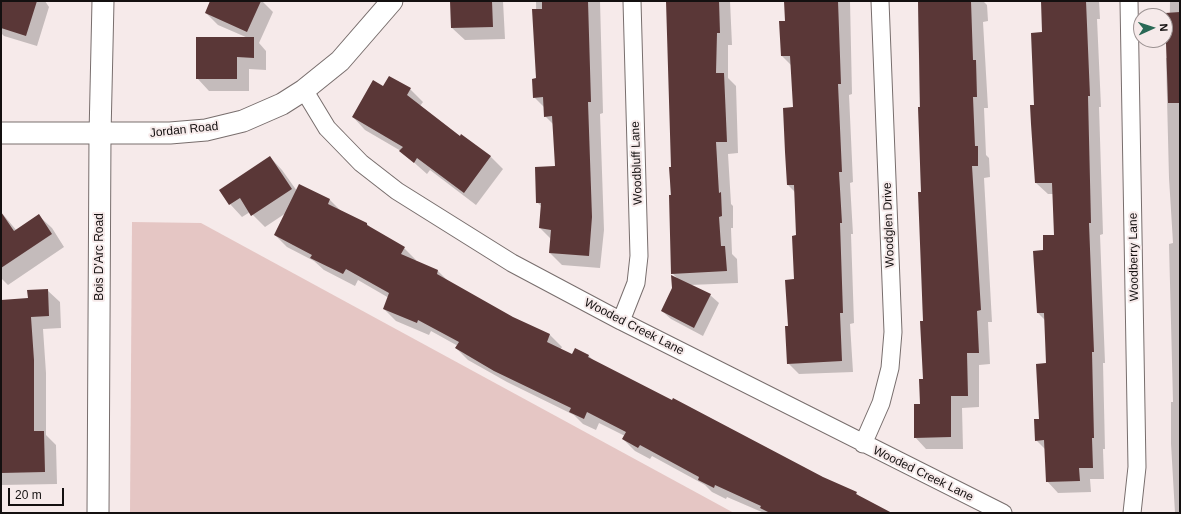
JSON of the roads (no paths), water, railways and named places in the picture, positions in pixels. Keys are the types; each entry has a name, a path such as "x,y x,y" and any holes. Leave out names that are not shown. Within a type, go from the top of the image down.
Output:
{"street":[{"name":"Bois D'Arc Road","path":"98,513 100,135 103,1"},
{"name":"Jordan Road","path":"1,133 100,135 170,133 206,130 243,121 282,104 304,90 340,62 392,1"},
{"name":"Woodbluff Lane","path":"621,321 636,283 639,256 632,1"},
{"name":"Woodglen Drive","path":"863,444 881,403 890,368 893,332 880,1"},
{"name":"Woodberry Lane","path":"1129,1 1137,467 1132,513"},
{"name":"Wooded Creek Lane","path":"304,90 326,128 361,163 397,191 512,263 621,321 863,444 1003,513"}]}
